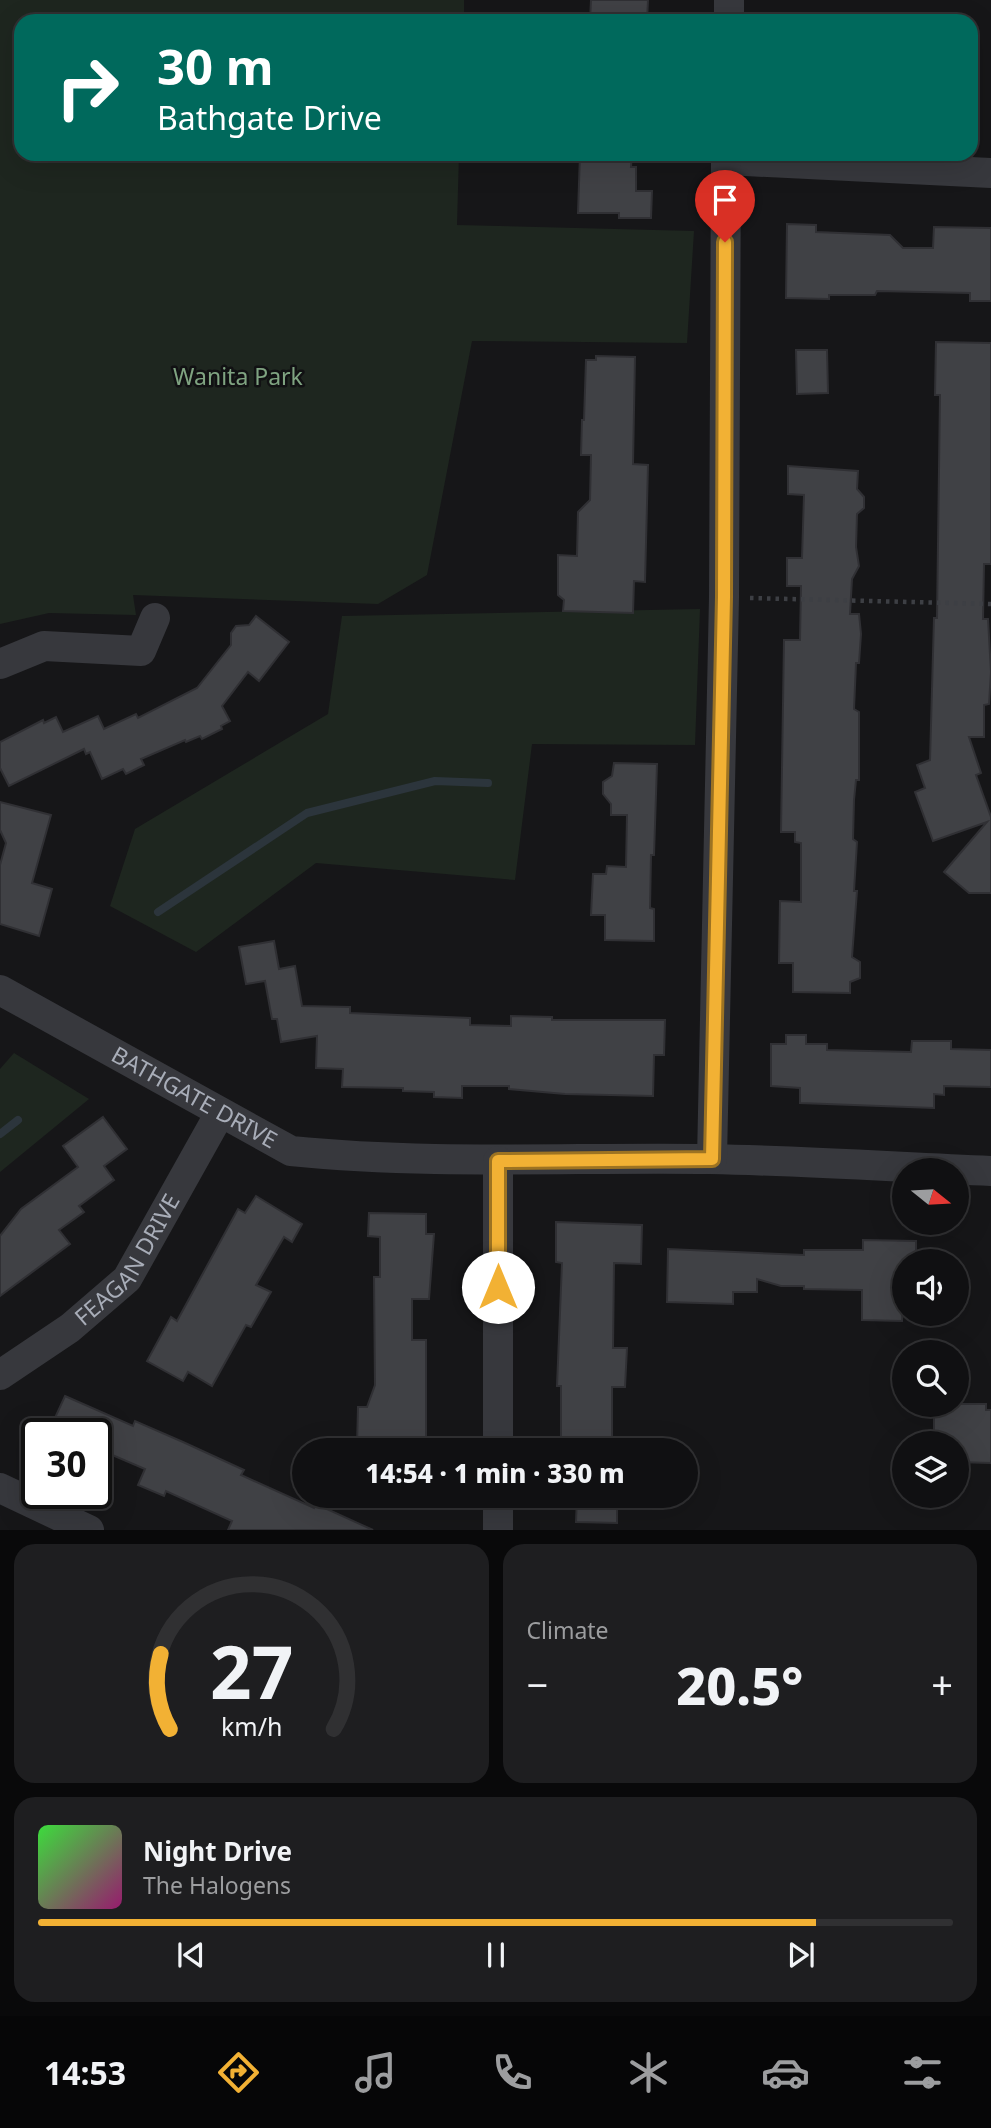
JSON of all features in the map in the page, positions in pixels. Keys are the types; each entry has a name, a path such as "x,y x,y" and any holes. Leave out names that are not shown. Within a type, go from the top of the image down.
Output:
{"street":[{"path":"712,1159 724,597 726,161"},
{"path":"792,161 991,173"},
{"path":"0,664 44,646 141,651 155,618"},
{"name":"BATHGATE DRIVE","path":"0,990 291,1151 340,1156 498,1161 712,1159 991,1171"},
{"name":"FEAGAN DRIVE","path":"0,1375 70,1328 127,1279 220,1113"},
{"path":"498,1161 498,1438"},
{"path":"0,1488 89,1530"},
{"path":"498,1508 498,1530"}],"path":[{"path":"724,597 991,604"}],"green space":[{"name":"Wanita Park","path":"0,0 464,0 464,14 14,14 14,161 459,161 457,225 694,231 687,343 472,341 427,575 378,604 133,595 136,615 49,613 0,624"},
{"path":"700,609 695,745 532,744 515,880 316,863 196,952 110,906 135,829 328,714 342,616"},
{"path":"14,1053 89,1099 0,1172 0,1069"}],"building":[{"path":"591,0 648,0 647,14 590,14"},
{"path":"580,161 631,161 631,167 636,167 636,191 652,191 651,218 619,218 619,213 578,213"},
{"path":"787,224 816,225 816,232 890,235 903,248 933,248 934,227 991,228 991,301 970,301 970,293 877,291 875,295 829,295 829,299 786,298"},
{"path":"936,342 991,343 991,564 984,564 983,619 988,619 991,672 989,704 984,705 984,737 969,737 981,773 976,775 991,817 991,893 969,893 944,872 987,822 933,841 915,792 925,788 917,765 930,760 934,618 937,618 940,395 935,395"},
{"path":"796,350 827,350 828,393 797,394"},
{"path":"596,356 635,357 633,464 648,465 645,582 634,581 633,613 563,611 564,600 558,595 558,555 577,556 578,512 590,500 591,455 581,455 582,420 586,360 596,360"},
{"path":"788,466 858,471 857,489 864,497 864,508 857,514 856,547 859,566 852,579 850,614 859,614 861,634 859,663 856,663 854,709 859,712 859,780 856,780 854,800 853,839 857,842 854,891 857,891 852,957 860,962 860,978 850,982 850,993 793,992 793,963 779,963 780,901 801,902 801,843 795,842 795,832 781,832 784,640 800,640 801,586 787,586 787,558 802,558 804,495 788,494"},
{"path":"256,616 289,642 259,681 248,672 222,706 230,721 221,726 222,729 202,739 200,736 186,742 185,740 141,759 144,765 126,774 123,769 102,779 90,752 86,754 84,749 9,786 0,768 0,742 43,720 44,723 56,717 63,732 98,716 104,729 136,714 138,718 197,688 231,645 231,633 236,626 249,625"},
{"path":"614,763 657,764 650,908 654,909 654,941 605,940 605,915 591,915 593,874 606,874 607,866 626,867 627,815 611,815 611,804 603,794 603,782 612,776"},
{"path":"0,802 51,815 32,883 52,889 39,936 0,924 0,865 6,843 0,830"},
{"path":"274,941 279,969 295,966 302,1006 350,1007 350,1013 470,1018 470,1025 511,1026 511,1016 552,1017 552,1020 665,1020 664,1055 654,1055 653,1096 565,1094 509,1089 509,1086 462,1086 462,1098 434,1097 434,1092 403,1091 403,1088 342,1087 343,1069 316,1068 317,1036 281,1042 277,1019 272,1019 265,981 246,984 239,947"},
{"path":"786,1035 806,1035 806,1044 827,1044 827,1050 911,1052 912,1041 951,1041 951,1049 991,1050 991,1087 944,1086 944,1095 934,1094 934,1108 800,1103 800,1088 771,1086 771,1044 786,1044"},
{"path":"103,1117 127,1149 104,1166 114,1180 79,1206 84,1212 59,1230 70,1244 0,1296 0,1236 21,1209 78,1167 63,1146"},
{"path":"256,1196 302,1224 292,1242 284,1237 256,1285 271,1292 251,1327 246,1325 212,1386 188,1372 183,1381 147,1361 171,1317 177,1321 238,1209 245,1213"},
{"path":"369,1213 426,1214 426,1234 434,1234 429,1299 412,1299 412,1340 426,1340 426,1438 357,1438 358,1407 367,1407 375,1385 374,1277 380,1277 380,1237 368,1236"},
{"path":"556,1222 642,1225 641,1264 614,1263 613,1348 627,1348 625,1387 612,1387 612,1438 561,1438 561,1386 557,1386 562,1263 556,1262"},
{"path":"863,1240 916,1241 916,1249 892,1249 892,1321 862,1320 862,1290 804,1289 804,1286 781,1286 757,1279 757,1292 733,1292 733,1304 667,1302 668,1249 804,1255 804,1250 863,1250"},
{"path":"65,1396 133,1426 135,1421 244,1470 241,1475 292,1498 292,1508 325,1508 373,1530 228,1530 232,1521 166,1491 164,1496 138,1485 145,1469 112,1455 112,1418 55,1418"},
{"path":"969,1404 986,1404 986,1410 991,1410 991,1463 969,1462 969,1431 934,1431 934,1417 969,1417"},
{"path":"577,1508 617,1508 617,1523 576,1522"}],"waterway":[{"path":"158,912 307,813 435,781 488,783"},
{"path":"0,1134 18,1120"}],"route":[{"path":"498,1287 498,1161 712,1159 724,597 725,242"}]}
